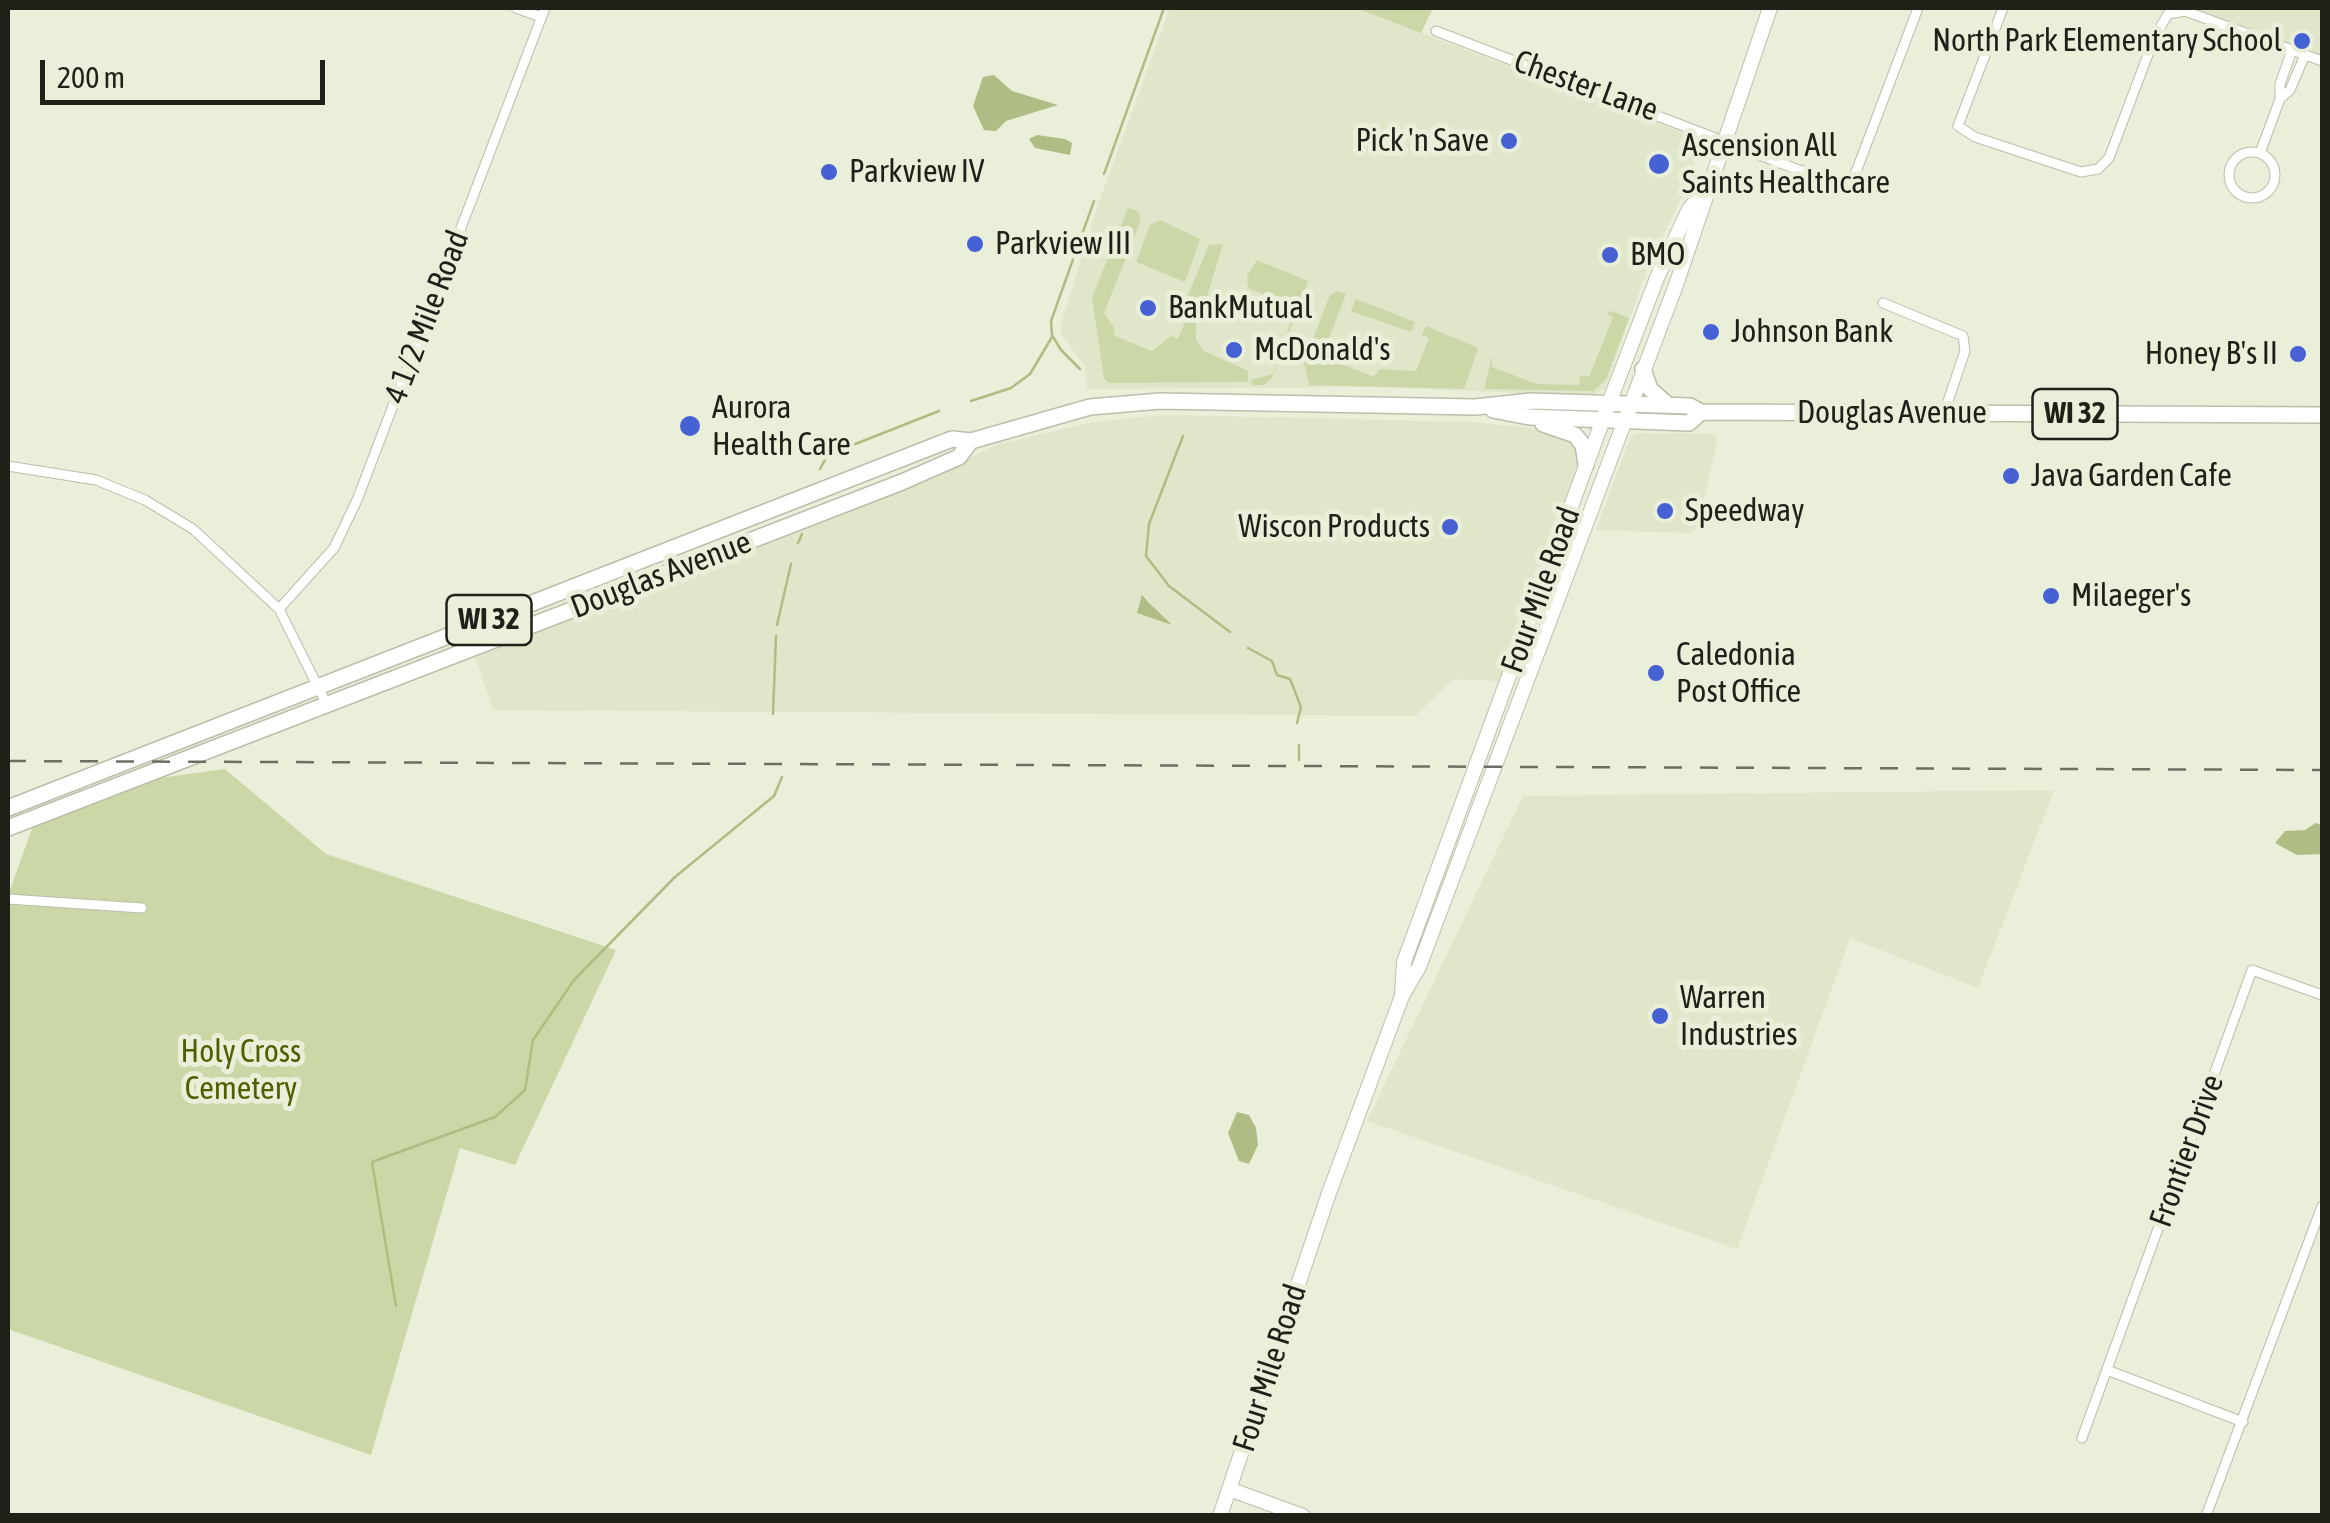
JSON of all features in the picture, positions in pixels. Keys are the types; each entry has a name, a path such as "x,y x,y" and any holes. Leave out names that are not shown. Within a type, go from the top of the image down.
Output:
{"main road":[{"path":"1643,370 1650,389 1668,405"},
{"name":"Douglas Avenue","path":"8,808 952,439 971,441 1053,414 1125,403 1475,406 1531,401 1688,423 1701,412"},
{"name":"Douglas Avenue","path":"1626,412 1668,405 1690,406 1701,412 2322,415"},
{"name":"Douglas Avenue","path":"1475,406 1538,418 1606,411"},
{"path":"1538,418 1546,428 1575,435 1585,451 1586,466"},
{"name":"Douglas Avenue","path":"8,828 902,482 959,457 971,441"}],"street":[{"path":"516,8 543,12"},
{"name":"Four Mile Road","path":"1220,1516 1318,1225 1402,996 1419,968 1702,212 1703,193 1770,8"},
{"name":"Chester Lane","path":"1436,31 1835,183 1848,183 1856,172 1918,8"},
{"path":"2003,8 1958,126 1976,137 2074,170 2098,169 2109,158 2154,36 2174,12 2185,11 2322,61"},
{"name":"4 1/2 Mile Road","path":"279,609 334,548 357,500 543,12"},
{"path":"2260,153 2280,99 2280,84 2292,50"},
{"path":"2280,99 2290,90 2305,55"},
{"path":"2260,153 2272,163 2272,186 2261,196 2245,197 2233,188 2230,167 2239,156 2260,153"},
{"name":"Four Mile Road","path":"1402,996 1404,962 1606,411 1657,278 1689,209 1703,193"},
{"path":"1884,303 1963,336 1964,351 1944,412"},
{"path":"8,466 71,474 144,500 213,545 279,609 326,703"},
{"path":"8,898 142,908"},
{"name":"Frontier Drive","path":"2107,1370 2252,970 2322,996"},
{"path":"2206,1516 2322,1206"},
{"path":"2082,1438 2107,1370 2243,1422"},
{"path":"1230,1489 1303,1516"}],"shaded area":[{"path":"1170,8 1356,8 1703,140 1680,201 1649,264 1605,389 1590,396 1378,387 1087,389 1085,366 1062,335 1061,324 1098,205"},
{"name":"North Park Elementary School","path":"2193,8 2322,8 2322,57 2241,26"},
{"path":"994,75 1012,91 1058,105 1006,121 996,131 984,130 973,106 983,77"},
{"path":"1037,135 1072,143 1070,155 1035,148 1029,139"},
{"path":"1166,415 1475,422 1562,432 1576,441 1578,463 1499,681 1453,679 1415,716 493,710 474,654 925,479 996,445 1093,422"},
{"path":"1636,433 1715,434 1717,441 1698,528 1691,533 1596,530 1629,441"},
{"path":"1142,595 1149,603 1172,625 1137,613"},
{"path":"2054,790 1978,988 1850,938 1737,1249 1367,1121 1523,796"},
{"path":"2316,823 2322,825 2322,854 2297,855 2275,843 2285,831 2305,830"},
{"path":"1237,1112 1249,1115 1256,1128 1258,1145 1249,1164 1239,1161 1228,1133"}],"green space":[{"path":"1356,8 1433,8 1421,33"},
{"path":"1128,208 1138,211 1141,220 1104,313 1115,329 1113,335 1152,351 1171,336 1178,339 1193,303 1186,300 1209,245 1223,244 1205,303 1196,316 1196,340 1204,351 1248,371 1248,382 1109,383 1104,378 1092,298"},
{"path":"1160,220 1200,239 1185,282 1136,262 1150,225"},
{"path":"1257,260 1308,281 1272,378 1264,385 1252,385 1251,380 1273,374 1296,307 1248,288 1247,276"},
{"path":"1337,291 1346,294 1322,356 1374,377 1380,369 1416,371 1429,338 1422,335 1426,326 1478,348 1464,389 1309,385 1304,362 1330,295"},
{"path":"1356,299 1415,322 1411,332 1351,311"},
{"path":"1612,311 1629,318 1606,379 1594,391 1484,389 1492,357 1492,367 1537,384 1579,385 1580,375 1589,377 1613,317 1606,313"},
{"name":"Holy Cross Cemetery","path":"225,769 326,854 616,950 515,1165 460,1148 371,1455 8,1329 8,896 36,817 124,783"}],"waterway":[{"path":"1104,174 1164,8"},
{"path":"1080,369 1061,350 1052,335 1051,321 1094,201"},
{"path":"971,401 1011,388 1030,374 1052,337"},
{"path":"820,469 826,458 840,450 939,411"},
{"path":"1183,436 1149,524 1146,556 1169,586 1230,632"},
{"path":"798,543 802,534"},
{"path":"777,625 791,564"},
{"path":"773,714 776,636"},
{"path":"1248,648 1272,661 1277,675 1290,679 1301,707 1297,723"},
{"path":"1299,745 1299,760"},
{"path":"396,1306 372,1162 495,1117 525,1090 533,1040 574,980 675,877 774,796 782,777"}],"railway":[{"path":"8,761 2322,770"}],"place":[{"name":"North Park Elementary School","path":"2302,41"},
{"name":"Pick 'n Save","path":"1509,141"},
{"name":"Ascension All Saints Healthcare","path":"1659,164"},
{"name":"Parkview IV","path":"829,172"},
{"name":"Parkview III","path":"975,244"},
{"name":"BMO","path":"1610,255"},
{"name":"BankMutual","path":"1148,308"},
{"name":"Johnson Bank","path":"1711,332"},
{"name":"McDonald's","path":"1234,350"},
{"name":"Honey B's II","path":"2298,354"},
{"name":"Aurora Health Care","path":"690,426"},
{"name":"Java Garden Cafe","path":"2011,476"},
{"name":"Speedway","path":"1665,511"},
{"name":"Wiscon Products","path":"1450,527"},
{"name":"Milaeger's","path":"2051,596"},
{"name":"Caledonia Post Office","path":"1656,673"},
{"name":"Warren Industries","path":"1660,1016"}]}
